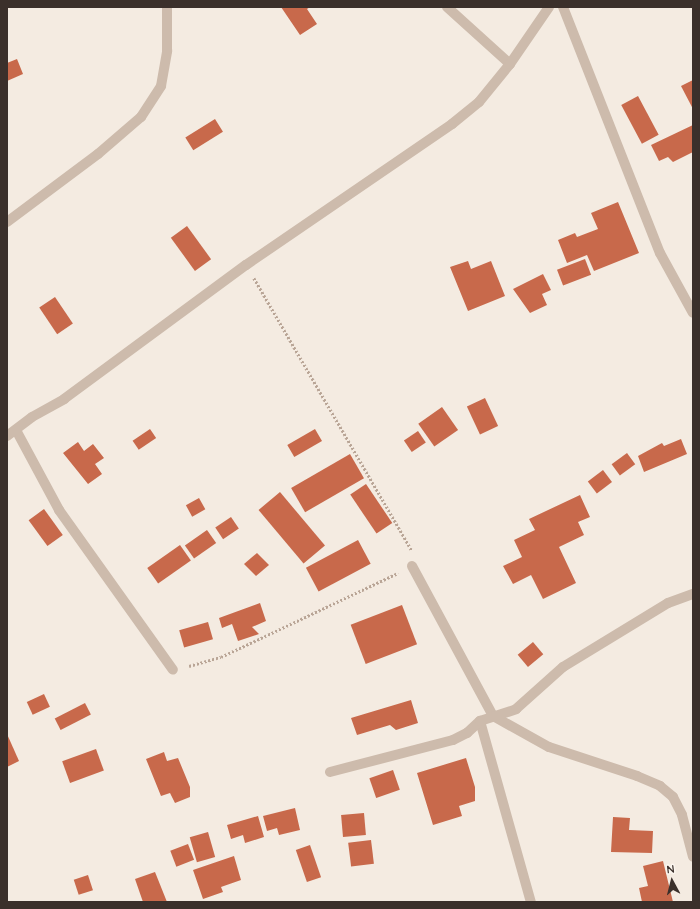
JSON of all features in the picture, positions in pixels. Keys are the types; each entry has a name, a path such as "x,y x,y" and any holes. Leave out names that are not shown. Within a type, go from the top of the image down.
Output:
{"street":[{"path":"7,222 98,154 141,117 161,86 167,51 167,7"},
{"path":"447,7 510,64"},
{"path":"7,436 64,399 246,265 452,124 479,102 510,64 549,7"},
{"path":"563,7 660,252 693,313"},
{"path":"16,430 59,510 173,670"},
{"path":"412,566 493,716 549,747 637,776 660,786 673,797 682,815 693,857"},
{"path":"330,772 453,740 467,733 480,721 516,709 563,667 668,603 693,594"},
{"path":"480,721 532,902"}],"path":[{"path":"173,670 221,657 412,566 412,549 246,265"}],"building":[{"path":"281,7 310,7 307,9 317,24 300,35"},
{"path":"17,59 23,74 7,81 7,63"},
{"path":"693,80 693,109 681,86"},
{"path":"638,96 659,135 642,144 621,105"},
{"path":"215,119 223,132 193,150 185,138"},
{"path":"693,125 693,152 673,162 668,157 659,161 651,145"},
{"path":"618,202 639,253 594,271 587,255 567,263 558,240 575,233 577,237 598,229 591,213"},
{"path":"187,226 211,259 195,271 171,238"},
{"path":"585,259 591,275 563,286 557,270"},
{"path":"468,261 471,269 491,261 505,296 468,311 450,267"},
{"path":"543,274 551,290 542,294 547,305 530,313 513,289"},
{"path":"55,297 73,324 57,334 39,308"},
{"path":"485,398 498,426 480,435 467,406"},
{"path":"442,407 458,430 434,447 418,424"},
{"path":"150,429 156,438 139,450 133,441"},
{"path":"315,429 322,441 294,457 287,445"},
{"path":"418,431 426,443 412,452 404,441"},
{"path":"681,439 687,454 644,472 638,456 662,443 664,446"},
{"path":"78,442 84,451 93,444 104,458 95,464 102,474 88,484 63,453"},
{"path":"627,453 635,464 620,475 612,464"},
{"path":"350,454 364,478 305,512 291,488"},
{"path":"603,470 612,482 597,493 588,481"},
{"path":"366,484 392,523 377,534 350,495"},
{"path":"280,492 325,546 304,564 259,510"},
{"path":"580,495 590,517 578,522 584,535 559,547 576,583 543,599 531,575 513,584 503,566 522,557 514,540 535,530 529,519"},
{"path":"199,498 205,509 192,517 186,505"},
{"path":"44,509 63,535 47,546 29,520"},
{"path":"231,517 239,529 223,539 215,528"},
{"path":"207,530 216,543 194,559 185,545"},
{"path":"358,540 371,564 319,592 306,568"},
{"path":"180,545 191,561 158,584 147,568"},
{"path":"257,553 269,565 256,576 244,564"},
{"path":"260,603 266,621 252,627 259,634 238,641 232,624 222,628 219,618"},
{"path":"402,605 417,644 366,664 351,625"},
{"path":"208,622 213,639 184,648 179,630"},
{"path":"533,642 543,654 528,667 518,655"},
{"path":"44,694 50,707 33,715 27,702"},
{"path":"411,700 418,723 396,730 390,725 357,735 351,718"},
{"path":"85,703 91,715 61,730 55,718"},
{"path":"7,734 19,761 7,767"},
{"path":"96,749 104,771 70,783 62,761"},
{"path":"164,752 167,761 178,758 190,787 190,797 175,803 170,793 161,796 146,759"},
{"path":"466,758 475,787 475,801 459,806 462,816 433,825 417,773"},
{"path":"393,770 400,790 376,798 369,778"},
{"path":"295,808 300,830 279,835 277,828 267,831 263,816"},
{"path":"364,813 366,835 343,837 341,815"},
{"path":"258,816 264,837 245,843 243,835 231,839 227,825"},
{"path":"613,817 630,818 629,830 653,831 652,853 611,852"},
{"path":"208,832 215,857 197,862 190,837"},
{"path":"371,840 374,864 351,867 348,843"},
{"path":"188,844 194,860 176,867 170,851"},
{"path":"310,845 321,877 307,882 296,850"},
{"path":"234,856 241,880 221,887 223,892 203,899 193,870"},
{"path":"663,861 673,902 642,902 639,888 648,886 643,866"},
{"path":"155,872 167,902 143,902 135,879"},
{"path":"88,875 93,890 79,895 74,880"}]}
